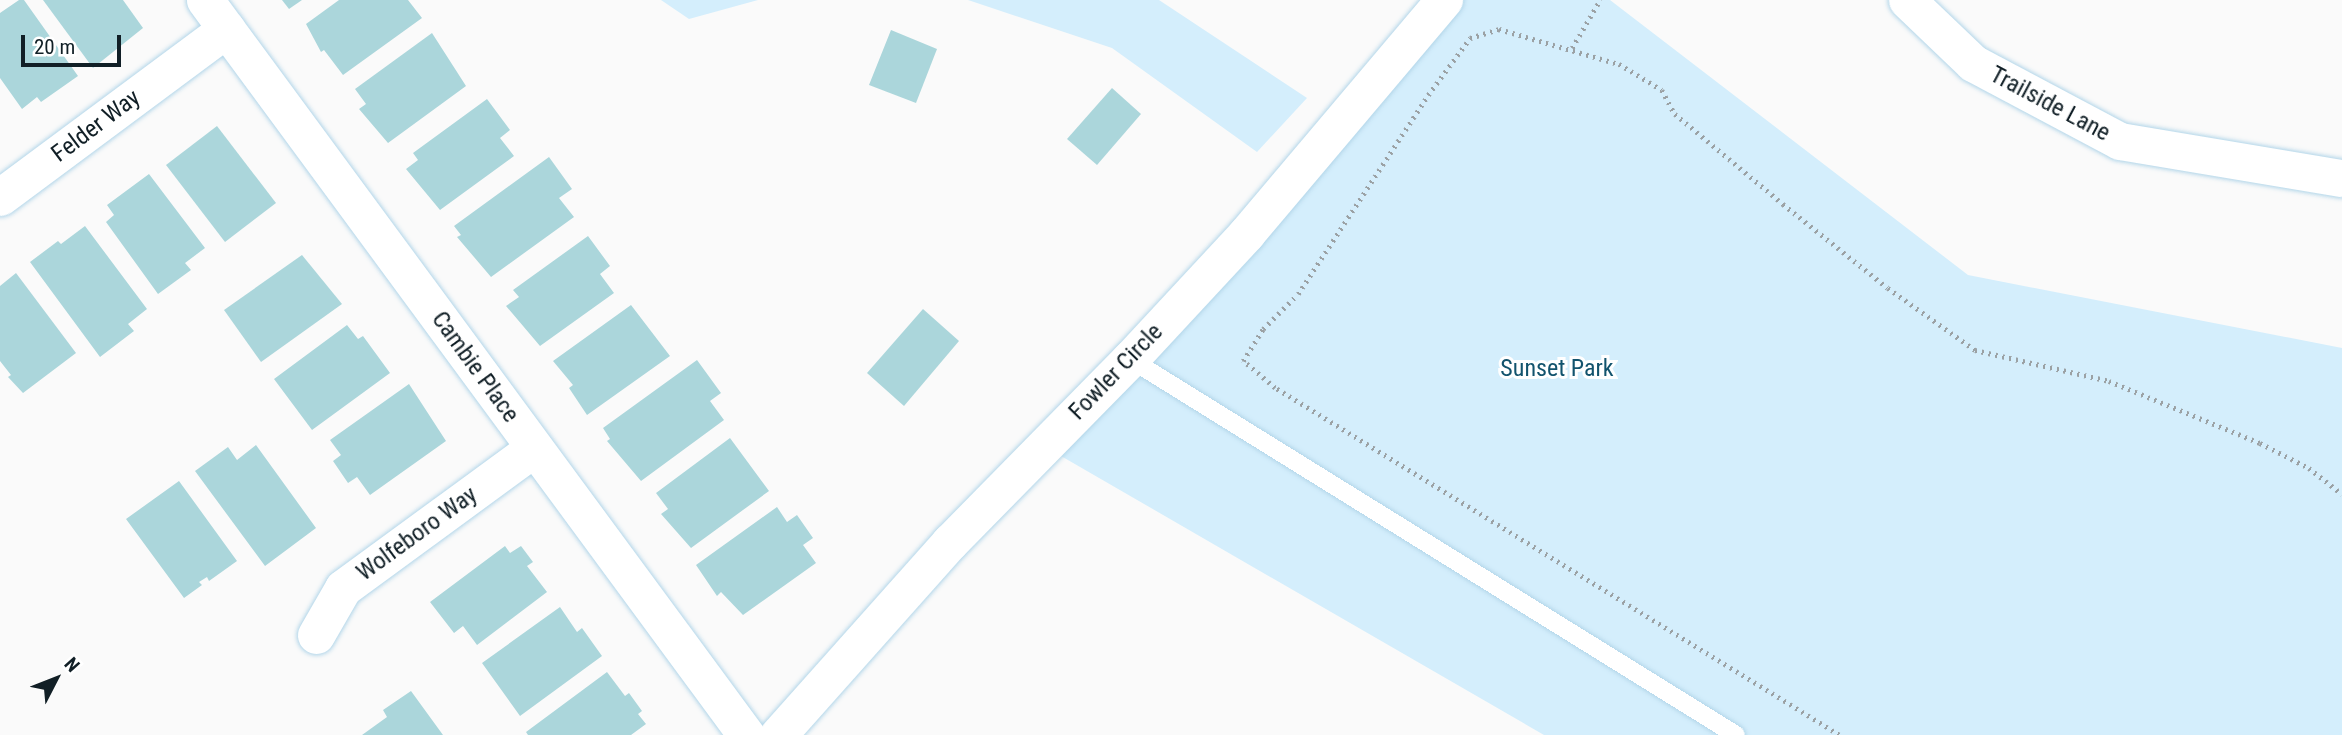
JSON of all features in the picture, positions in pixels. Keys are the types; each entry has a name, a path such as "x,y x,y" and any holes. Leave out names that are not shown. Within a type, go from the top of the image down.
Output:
{"street":[{"name":"Cambie Place","path":"205,0 746,735"},
{"name":"Fowler Circle","path":"778,735 950,542 1130,359 1246,234 1444,0"},
{"name":"Trailside Lane","path":"1907,0 1973,63 2120,141 2342,178"},
{"name":"Felder Way","path":"0,197 226,29"},
{"name":"Wolfeboro Way","path":"316,635 343,588 534,448"}],"lane":[{"path":"1130,359 1735,735"}],"path":[{"path":"1572,48 1600,0"},
{"path":"1839,735 1275,388 1243,361 1263,329 1298,294 1428,95 1470,38 1499,29 1572,48 1619,64 1661,90 1675,114 1888,288 1975,350 2122,386 2260,443 2309,468 2342,494"}],"green space":[{"path":"661,0 758,0 689,19"},
{"path":"968,0 1159,0 1307,98 1257,152 1112,48"},
{"name":"Sunset Park","path":"1453,0 1610,0 1968,275 2342,348 2342,735 1544,735 1061,456"}],"building":[{"path":"19,0 24,0 78,76 41,102 37,97 22,109 0,78 0,13"},
{"path":"43,0 123,0 143,28 93,68"},
{"path":"282,0 302,0 289,9"},
{"path":"339,0 408,0 422,18 343,75 324,50 321,52 306,24"},
{"path":"891,30 937,49 916,103 869,85"},
{"path":"432,33 466,86 388,143 359,109 366,104 355,89"},
{"path":"1112,88 1141,114 1097,165 1067,139"},
{"path":"487,99 510,130 500,138 514,156 440,210 406,169 418,160 413,153"},
{"path":"217,126 276,203 225,242 166,165"},
{"path":"549,157 572,189 559,198 574,217 491,277 457,237 461,235 454,226"},
{"path":"149,174 205,248 185,263 191,270 158,294 106,222 114,215 107,205"},
{"path":"85,226 147,309 128,324 134,331 100,357 30,262 58,241 61,244"},
{"path":"588,236 610,266 600,274 614,293 540,346 506,306 519,297 513,290"},
{"path":"302,255 342,304 261,362 224,310"},
{"path":"16,273 76,353 23,393 8,377 11,375 0,361 0,286"},
{"path":"631,305 670,356 587,415 569,388 573,385 553,361"},
{"path":"923,309 959,341 904,406 867,373"},
{"path":"347,325 358,339 363,336 390,373 312,430 274,379"},
{"path":"697,360 721,393 710,401 724,420 641,481 607,441 610,439 603,428"},
{"path":"409,384 446,441 370,495 357,477 348,483 333,461 341,455 330,440"},
{"path":"730,438 769,491 691,548 661,514 668,509 656,493"},
{"path":"256,445 316,528 265,566 195,471 228,447 237,460"},
{"path":"179,481 237,561 209,581 207,577 199,582 202,585 184,598 126,519"},
{"path":"777,507 787,522 797,515 813,538 803,545 816,563 743,615 721,592 717,596 696,565"},
{"path":"505,546 510,553 521,546 533,562 527,566 547,592 477,645 463,626 454,633 430,602"},
{"path":"560,607 577,632 582,628 602,656 520,716 482,663"},
{"path":"607,672 625,696 629,693 642,711 638,714 646,724 631,735 528,735 526,732"},
{"path":"411,691 443,735 362,735 387,717 383,710"}]}
